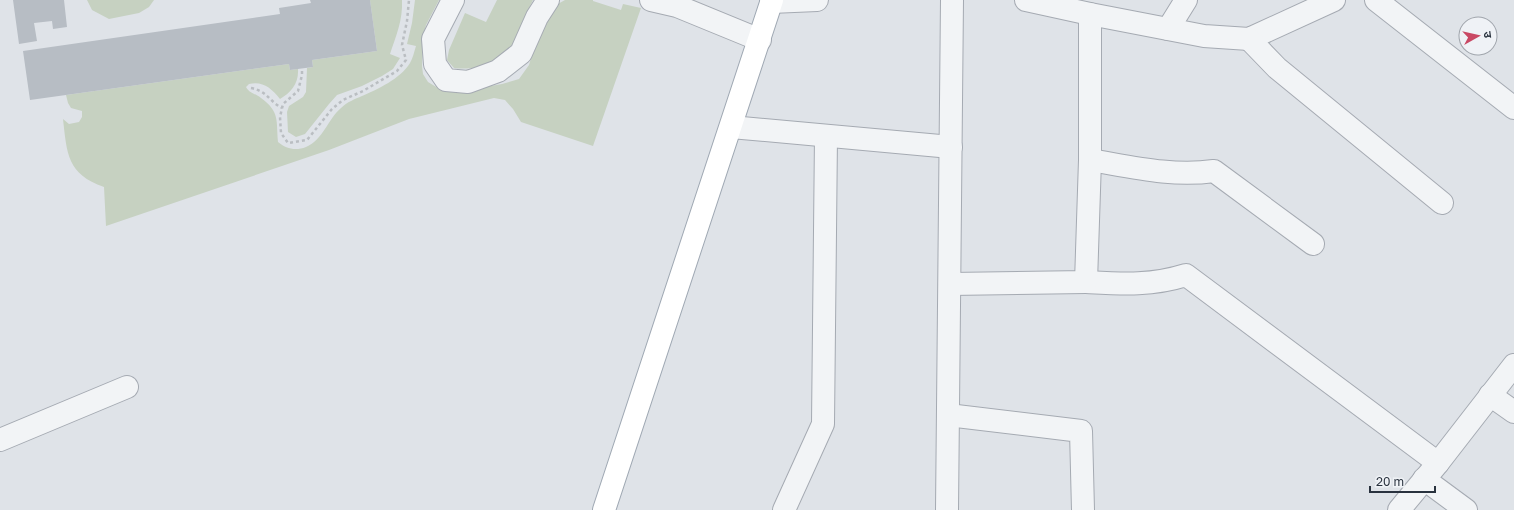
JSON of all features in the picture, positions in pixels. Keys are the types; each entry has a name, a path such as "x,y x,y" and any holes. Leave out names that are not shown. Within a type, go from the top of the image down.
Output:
{"main road":[{"path":"604,510 760,40 771,1"}],"street":[{"path":"453,0 433,39 435,64 446,80 468,82 498,71 521,53 537,17 548,0"},
{"path":"651,0 677,6 760,40"},
{"path":"771,1 817,0"},
{"path":"947,510 952,0"},
{"path":"1026,0 1204,36 1249,39 1334,0"},
{"path":"1168,29 1186,0"},
{"path":"1376,0 1514,108"},
{"path":"1086,282 1090,160 1090,14"},
{"path":"1249,39 1277,68 1442,203"},
{"path":"731,127 951,147"},
{"path":"784,510 823,424 826,136"},
{"path":"1090,160 1168,173 1196,174 1214,171 1313,244"},
{"path":"950,284 1086,282 1128,284 1166,281 1186,275 1431,471 1466,510"},
{"path":"1399,510 1514,365"},
{"path":"0,440 127,387"},
{"path":"1490,395 1514,412"},
{"path":"948,415 1081,431 1083,510"}],"path":[{"path":"302,71 298,91 283,104 280,116 281,133 288,144 307,140 332,109 343,100 363,91 397,71 406,60 402,45 407,21 409,0"},
{"path":"251,88 261,91 282,108"}],"green space":[{"path":"87,0 154,0 149,7 139,13 109,19 92,10"},
{"path":"370,0 402,0 400,21 390,54 400,58 393,69 382,76 362,86 337,95 305,134 296,137 288,132 287,112 289,106 303,97 306,92 307,68 313,67 312,60 377,51"},
{"path":"415,0 439,0 426,25 423,37 422,66 423,74 428,82 443,91 462,91 502,84 519,79 529,65 540,28 556,5 565,0 593,0 621,10 623,4 641,8 593,146 521,122 505,100 494,98 409,119 329,150 106,226 104,187 83,176 71,161 68,152 63,119 69,124 79,122 82,117 82,111 71,108 66,95 289,64 290,70 298,69 296,83 288,94 280,99 266,86 254,83 249,84 246,87 249,91 259,96 267,103 274,112 277,122 278,142 291,149 299,149 312,144 317,140 332,118 343,106 395,79 406,69 411,61 416,46 407,44"},
{"path":"497,0 533,0 512,46 503,56 491,64 476,68 454,68 447,60 449,50 465,13 486,22"}],"building":[{"path":"13,0 64,0 67,27 53,29 52,21 34,23 37,41 19,44"},
{"path":"310,0 370,0 377,51 312,60 313,67 290,70 289,64 30,100 23,51 280,14 279,8 311,3"}]}
